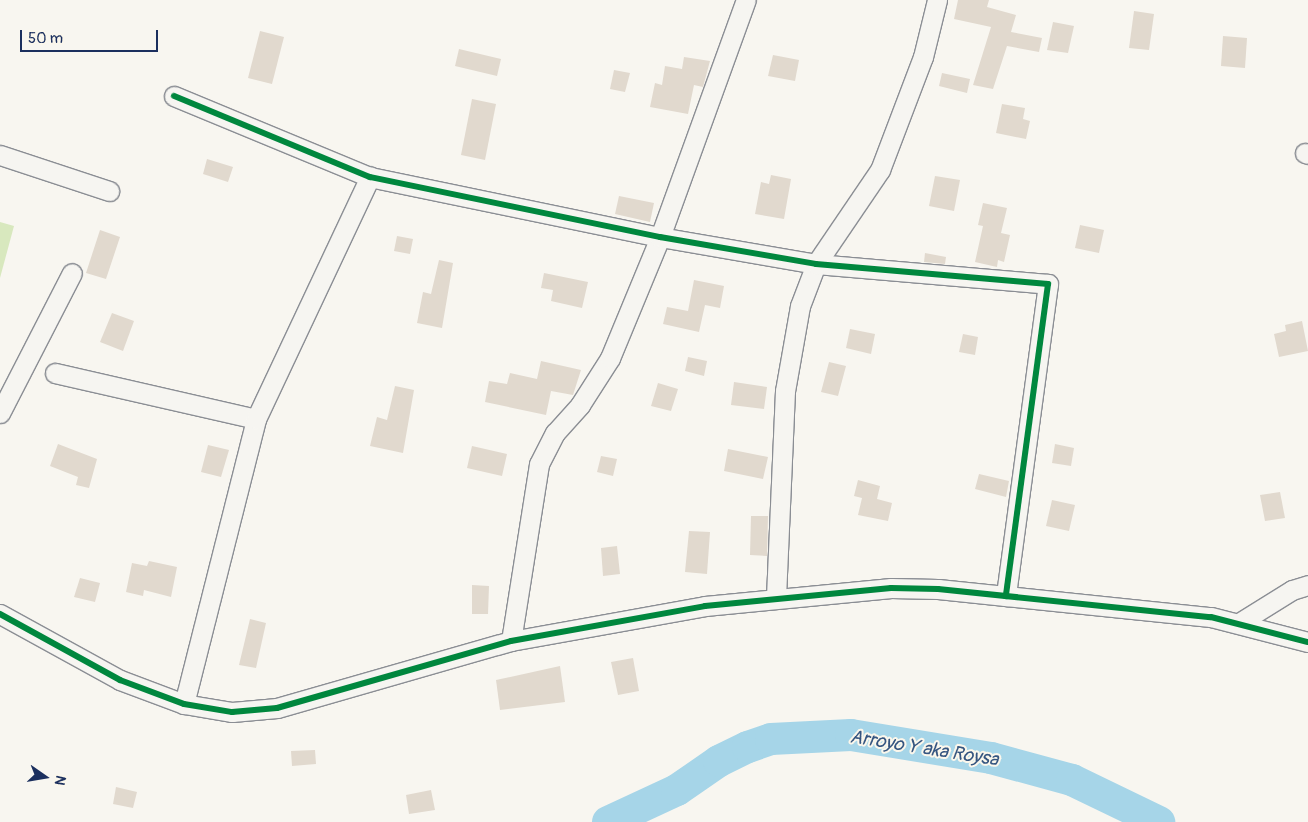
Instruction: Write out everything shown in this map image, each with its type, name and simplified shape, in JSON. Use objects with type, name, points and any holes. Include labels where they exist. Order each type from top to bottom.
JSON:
[{"type":"street","points":[[512,642],[539,464],[555,433],[580,405],[610,358],[660,238],[746,0]]},
{"type":"street","points":[[776,598],[785,391],[800,306],[816,264],[880,170],[923,57],[937,0]]},
{"type":"street","points":[[174,96],[370,178],[660,238],[816,264],[1048,284],[1006,596]]},
{"type":"street","points":[[0,155],[110,191]]},
{"type":"street","points":[[184,704],[256,419],[370,178]]},
{"type":"street","points":[[0,412],[72,273]]},
{"type":"street","points":[[55,373],[256,419]]},
{"type":"street","points":[[1239,623],[1292,590],[1308,585]]},
{"type":"street","points":[[0,614],[120,680],[184,704],[232,712],[277,708],[512,642],[705,606],[891,588],[1006,596],[1239,623],[1308,642]]},
{"type":"green space","points":[[0,222],[14,226],[0,278]]},
{"type":"building","points":[[958,0],[989,0],[987,7],[1016,15],[1011,32],[1042,38],[1039,52],[1007,46],[993,89],[973,85],[991,27],[954,19]]},
{"type":"building","points":[[1134,11],[1154,14],[1149,50],[1129,48]]},
{"type":"building","points":[[1053,22],[1074,26],[1068,53],[1047,50]]},
{"type":"building","points":[[260,31],[284,37],[272,84],[248,78]]},
{"type":"building","points":[[1223,36],[1247,38],[1245,68],[1221,66]]},
{"type":"building","points":[[459,49],[501,59],[497,76],[455,66]]},
{"type":"building","points":[[773,55],[799,60],[795,81],[768,76]]},
{"type":"building","points":[[684,57],[710,61],[703,87],[694,85],[688,114],[650,107],[655,83],[662,85],[665,66],[682,69]]},
{"type":"building","points":[[614,70],[630,73],[625,92],[610,89]]},
{"type":"building","points":[[942,73],[970,79],[967,93],[939,86]]},
{"type":"building","points":[[472,99],[496,104],[485,160],[461,155]]},
{"type":"building","points":[[1002,104],[1025,108],[1023,119],[1030,121],[1026,139],[996,133]]},
{"type":"building","points":[[207,159],[233,167],[228,182],[203,174]]},
{"type":"building","points":[[771,175],[791,179],[784,219],[755,214],[761,182],[769,184]]},
{"type":"building","points":[[935,176],[960,180],[954,211],[929,206]]},
{"type":"building","points":[[619,196],[654,203],[650,222],[615,214]]},
{"type":"building","points":[[983,203],[1007,208],[1001,233],[1010,235],[1004,262],[998,260],[997,267],[975,262],[983,226],[978,225]]},
{"type":"building","points":[[1080,225],[1104,230],[1099,253],[1075,248]]},
{"type":"building","points":[[100,230],[120,237],[106,279],[86,273]]},
{"type":"building","points":[[397,236],[413,239],[410,254],[394,251]]},
{"type":"building","points":[[925,253],[946,257],[945,264],[924,262]]},
{"type":"building","points":[[439,260],[453,263],[442,328],[417,323],[423,292],[431,294]]},
{"type":"building","points":[[544,273],[588,282],[582,308],[551,301],[553,290],[541,288]]},
{"type":"building","points":[[694,280],[724,286],[720,308],[705,305],[699,332],[663,324],[667,307],[688,311]]},
{"type":"building","points":[[112,313],[134,321],[123,351],[100,342]]},
{"type":"building","points":[[1302,321],[1308,351],[1279,357],[1274,334],[1286,331],[1285,325]]},
{"type":"building","points":[[850,329],[875,334],[871,354],[846,348]]},
{"type":"building","points":[[963,334],[978,337],[975,355],[959,352]]},
{"type":"building","points":[[688,357],[707,361],[704,376],[685,371]]},
{"type":"building","points":[[541,361],[581,370],[573,395],[551,391],[546,415],[485,402],[489,381],[507,384],[510,373],[537,379]]},
{"type":"building","points":[[829,362],[846,366],[838,396],[821,392]]},
{"type":"building","points":[[734,382],[767,387],[764,409],[731,405]]},
{"type":"building","points":[[658,383],[678,389],[671,411],[651,406]]},
{"type":"building","points":[[395,386],[414,390],[403,453],[370,446],[377,417],[387,420]]},
{"type":"building","points":[[58,444],[97,459],[89,488],[76,485],[78,477],[50,466]]},
{"type":"building","points":[[1055,444],[1074,448],[1071,466],[1052,463]]},
{"type":"building","points":[[208,445],[229,450],[221,477],[201,472]]},
{"type":"building","points":[[472,446],[507,454],[502,476],[467,468]]},
{"type":"building","points":[[728,449],[768,457],[763,479],[724,471]]},
{"type":"building","points":[[601,456],[617,459],[613,476],[597,472]]},
{"type":"building","points":[[979,474],[1009,481],[1006,497],[975,489]]},
{"type":"building","points":[[858,480],[880,486],[877,499],[892,503],[888,521],[858,515],[862,498],[854,496]]},
{"type":"building","points":[[1280,492],[1285,518],[1265,521],[1260,495]]},
{"type":"building","points":[[1052,500],[1075,505],[1069,531],[1046,526]]},
{"type":"building","points":[[751,516],[768,516],[767,556],[750,555]]},
{"type":"building","points":[[689,531],[710,532],[707,574],[685,572]]},
{"type":"building","points":[[617,546],[620,574],[603,576],[601,548]]},
{"type":"building","points":[[149,561],[177,567],[171,597],[144,590],[143,596],[126,592],[132,563],[147,566]]},
{"type":"building","points":[[80,578],[100,583],[95,602],[74,597]]},
{"type":"building","points":[[472,585],[489,586],[488,614],[472,614]]},
{"type":"building","points":[[250,619],[266,623],[256,668],[239,665]]},
{"type":"building","points":[[633,658],[639,691],[618,695],[611,662]]},
{"type":"building","points":[[560,666],[565,702],[500,710],[496,680]]},
{"type":"building","points":[[315,750],[316,764],[292,766],[291,751]]},
{"type":"building","points":[[116,787],[137,792],[133,808],[113,804]]},
{"type":"building","points":[[431,790],[435,810],[409,814],[406,795]]},
{"type":"waterway","name":"Arroyo Y aka Roysa","points":[[608,822],[677,790],[719,761],[748,747],[771,739],[851,735],[991,758],[1072,780],[1159,822]]},
{"type":"cycle path","points":[[174,96],[370,177],[660,237],[816,264],[1048,284],[1006,596]]},
{"type":"cycle path","points":[[0,614],[120,680],[184,704],[232,712],[277,708],[511,641],[705,606],[891,588],[938,589],[1211,617],[1308,642]]}]
